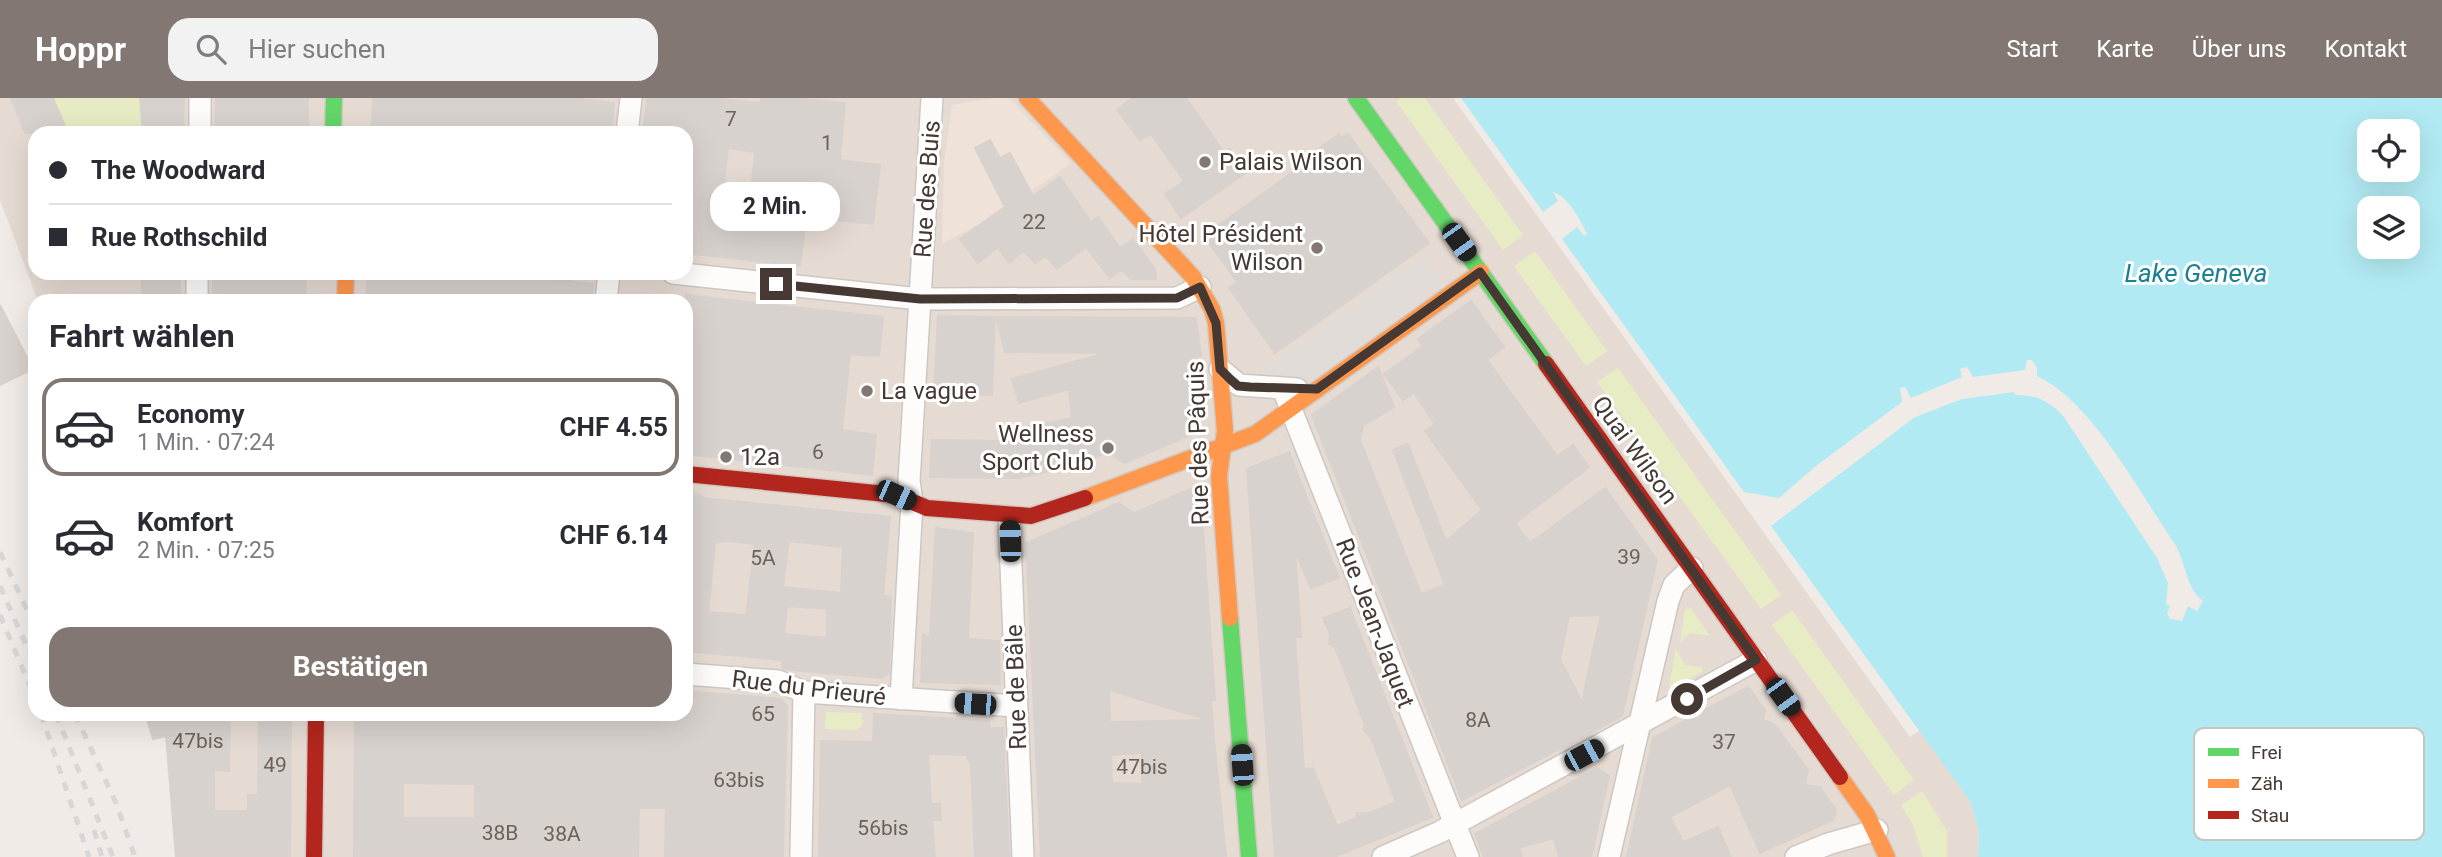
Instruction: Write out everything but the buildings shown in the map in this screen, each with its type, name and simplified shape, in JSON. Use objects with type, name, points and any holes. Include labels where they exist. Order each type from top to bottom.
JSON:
[{"type":"street","points":[[200,98],[200,126]]},
{"type":"street","points":[[333,126],[334,98]]},
{"type":"street","points":[[627,126],[631,98]]},
{"type":"street","name":"Rue des Buis","points":[[901,699],[912,502],[909,481],[932,98]]},
{"type":"street","name":"Rue des Pâquis","points":[[1027,98],[1200,287],[1216,323],[1225,431],[1219,476],[1249,857]]},
{"type":"street","name":"Quai Wilson","points":[[1356,98],[1877,830],[1887,857]]},
{"type":"street","points":[[1220,369],[1238,386],[1287,398],[1317,389],[1480,272]]},
{"type":"street","points":[[693,275],[920,299],[1177,298],[1200,287]]},
{"type":"street","points":[[693,475],[896,495],[927,508],[1009,517],[1050,512],[1195,454],[1255,434],[1287,398]]},
{"type":"street","name":"Rue Jean-Jaquet","points":[[1287,398],[1468,857]]},
{"type":"street","name":"Rue de Bâle","points":[[1009,517],[1023,857]]},
{"type":"street","points":[[1609,857],[1668,601],[1674,585],[1692,568]]},
{"type":"street","points":[[1383,857],[1454,825],[1756,660]]},
{"type":"street","name":"Rue du Prieuré","points":[[693,675],[778,681],[804,692],[1016,706]]},
{"type":"street","points":[[801,857],[804,692]]},
{"type":"street","points":[[314,857],[316,721]]},
{"type":"street","points":[[332,721],[332,765]]},
{"type":"street","points":[[1796,857],[1828,844],[1877,830]]},
{"type":"shaded area","points":[[0,98],[1453,98],[1910,737],[1920,730],[1970,801],[1979,831],[1978,857],[176,857],[165,721],[693,721],[693,294],[35,294],[30,280],[693,280],[693,126],[28,126],[28,274],[0,200]]},
{"type":"shaded area","points":[[1009,98],[1071,163],[1004,211],[942,244],[944,162],[952,105]]},
{"type":"shaded area","points":[[1423,258],[1442,285],[1323,375],[1296,382],[1260,382],[1256,375]]},
{"type":"green space","points":[[53,98],[140,98],[142,126],[65,126]]},
{"type":"green space","points":[[1400,98],[1425,98],[1523,235],[1503,250],[1396,101]]},
{"type":"green space","points":[[1535,251],[1607,351],[1586,366],[1514,266]]},
{"type":"green space","points":[[1618,368],[1781,595],[1761,609],[1597,382]]},
{"type":"green space","points":[[1690,607],[1710,636],[1690,633],[1680,643],[1685,610]]},
{"type":"green space","points":[[1792,610],[1914,780],[1894,795],[1772,625]]},
{"type":"green space","points":[[1676,649],[1685,665],[1701,667],[1703,671],[1671,688],[1669,685]]},
{"type":"green space","points":[[826,712],[862,713],[862,726],[856,730],[825,729]]},
{"type":"green space","points":[[1922,791],[1947,831],[1947,857],[1923,857],[1913,825],[1901,805]]},
{"type":"water","name":"Lake Geneva","points":[[1461,98],[2442,98],[2442,857],[1978,857],[1979,831],[1970,801],[1771,526],[1915,417],[1962,399],[2014,392],[2015,395],[2042,400],[2064,417],[2157,558],[2168,583],[2166,604],[2170,606],[2167,613],[2170,619],[2182,621],[2188,606],[2197,611],[2203,601],[2190,583],[2176,546],[2096,427],[2057,388],[2037,376],[2037,368],[2032,360],[2027,360],[2025,370],[1973,377],[1967,367],[1960,369],[1962,377],[1911,398],[1905,387],[1900,388],[1902,402],[1816,466],[1779,498],[1744,492],[1562,239],[1577,227],[1584,236],[1587,234],[1573,210],[1564,199],[1553,192],[1558,201],[1543,212]]},
{"type":"railway","points":[[0,552],[28,612]]},
{"type":"railway","points":[[0,586],[28,649]]},
{"type":"railway","points":[[0,615],[28,681]]},
{"type":"railway","points":[[43,721],[89,857]]},
{"type":"railway","points":[[59,721],[113,857]]},
{"type":"railway","points":[[78,721],[116,803],[135,857]]},
{"type":"railway","points":[[94,830],[102,857]]},
{"type":"traffic: fast","points":[[333,126],[334,98]]},
{"type":"traffic: fast","points":[[1356,98],[1546,364]]},
{"type":"traffic: fast","points":[[1230,618],[1249,857]]},
{"type":"traffic: slow","points":[[1027,98],[1193,277],[1212,309],[1216,323],[1225,431],[1219,476],[1230,618]]},
{"type":"traffic: slow","points":[[1085,498],[1255,434],[1481,272]]},
{"type":"traffic: slow","points":[[345,294],[346,280]]},
{"type":"traffic: slow","points":[[1840,777],[1867,815],[1887,857]]},
{"type":"traffic: jam","points":[[1546,364],[1840,777]]},
{"type":"traffic: jam","points":[[693,475],[896,495],[927,508],[1031,516],[1085,498]]},
{"type":"traffic: jam","points":[[314,857],[316,721]]},
{"type":"place","name":"Palais Wilson","points":[[1205,162]]},
{"type":"place","name":"Hôtel Président Wilson","points":[[1317,248]]},
{"type":"place","name":"La vague","points":[[867,391]]},
{"type":"place","name":"Wellness Sport Club","points":[[1108,448]]},
{"type":"place","name":"12a","points":[[726,457]]},
{"type":"route","points":[[776,284],[920,299],[1177,298],[1200,287],[1216,323],[1220,369],[1238,386],[1317,389],[1480,272],[1756,660],[1687,699]]}]
